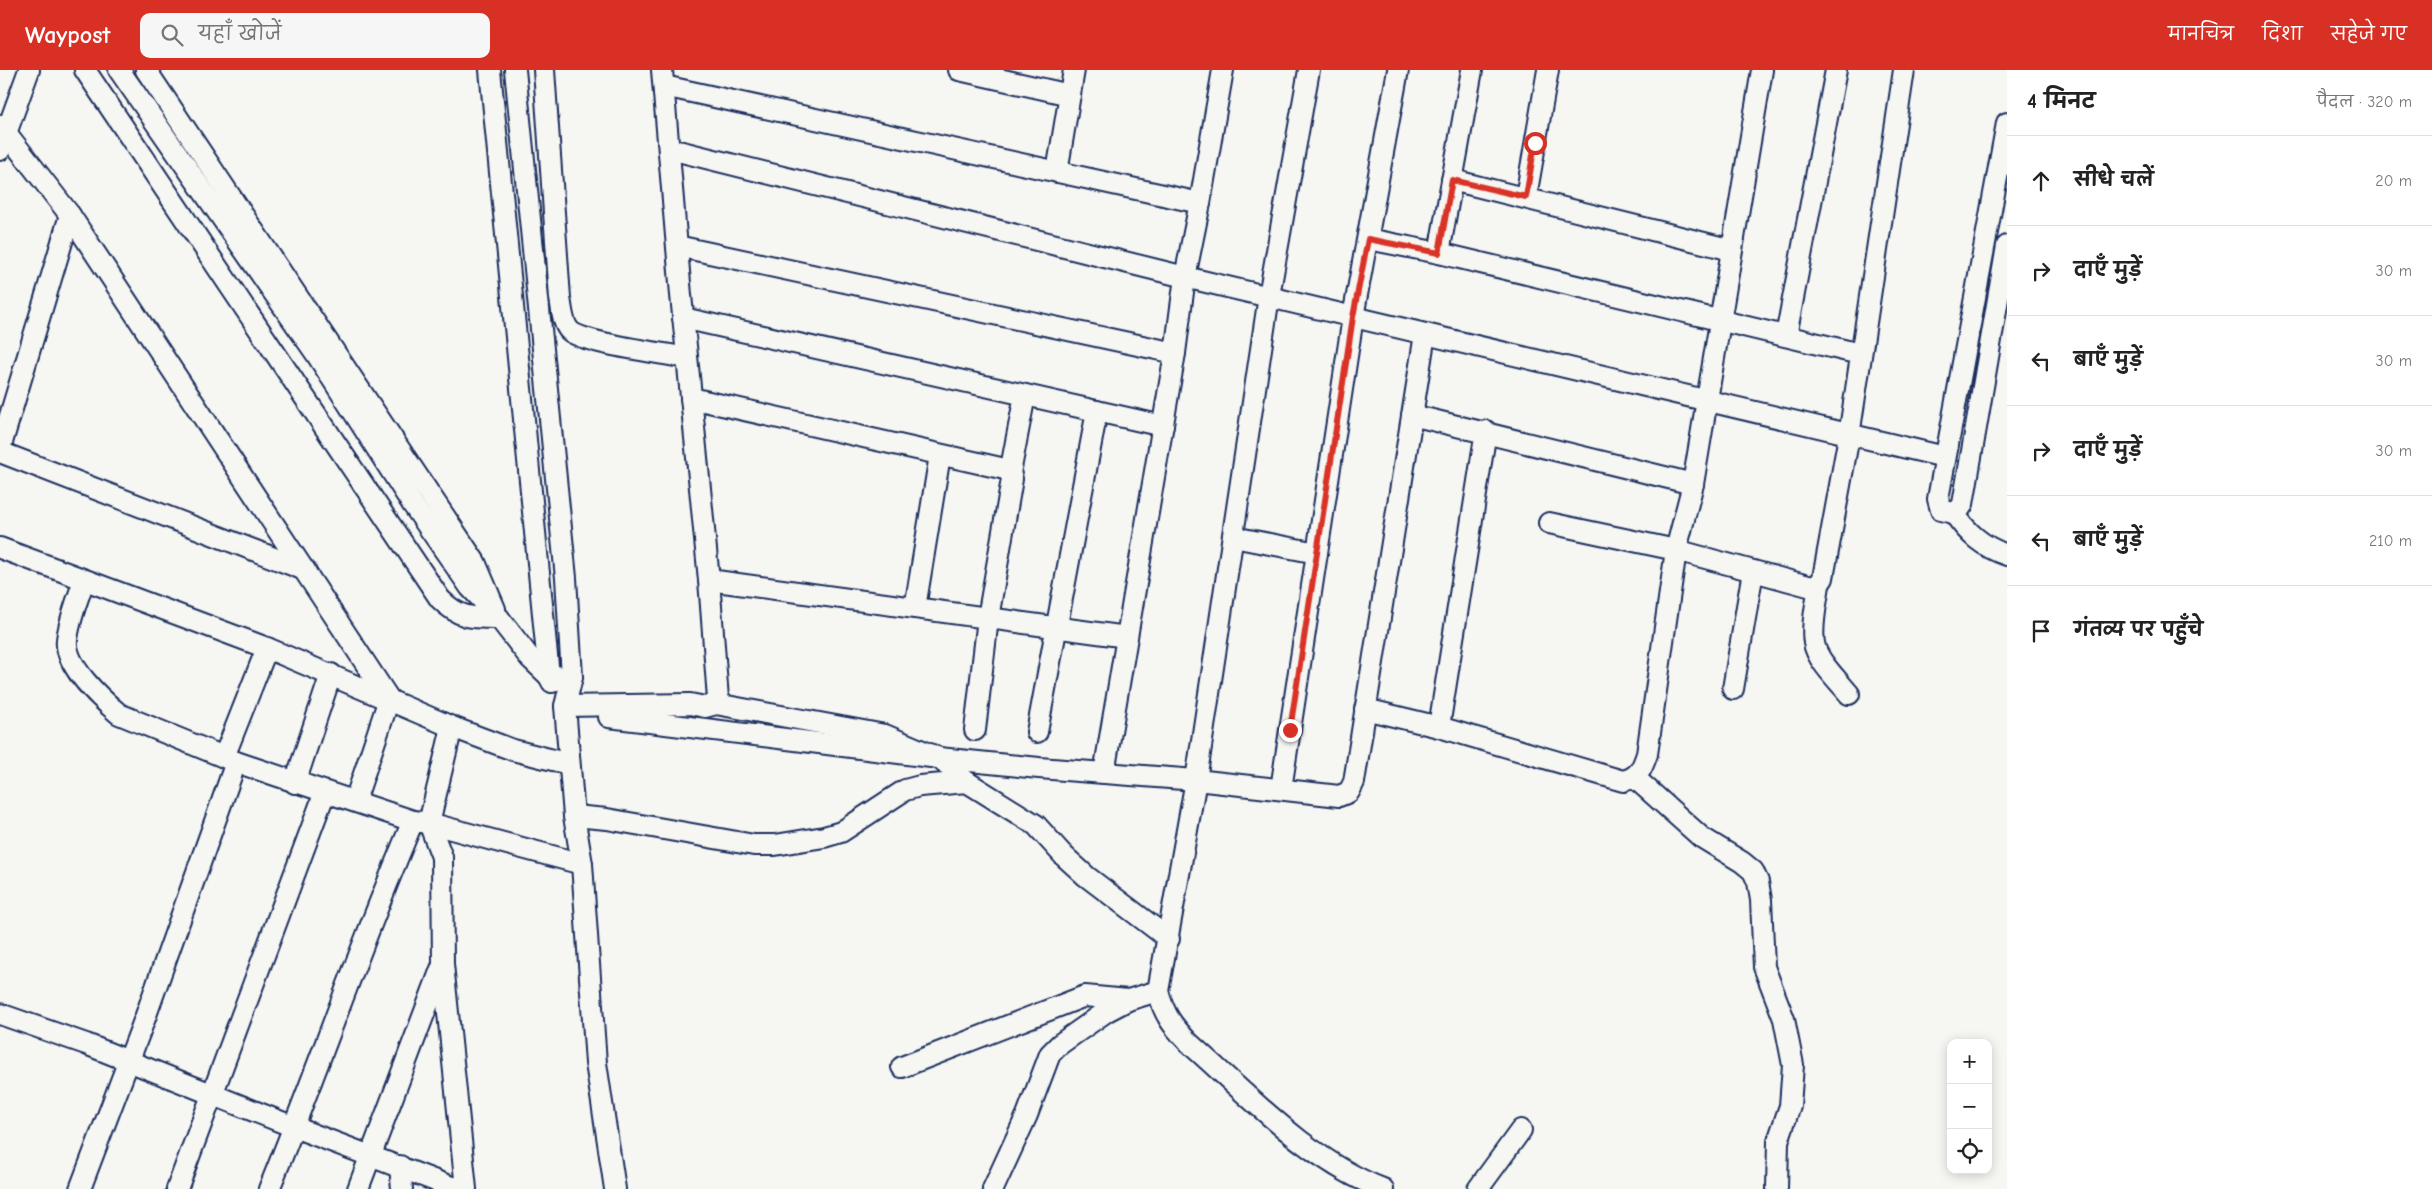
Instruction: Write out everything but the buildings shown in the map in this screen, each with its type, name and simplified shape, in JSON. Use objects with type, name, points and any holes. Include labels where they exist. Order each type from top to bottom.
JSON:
[{"type":"street","points":[[29,70],[2,136],[70,216],[389,699]]},
{"type":"street","points":[[85,70],[440,599],[450,610],[470,618],[499,618]]},
{"type":"street","points":[[119,70],[317,355],[413,505],[470,587],[499,618],[530,658],[549,676],[565,706]]},
{"type":"street","points":[[146,70],[476,562],[499,618]]},
{"type":"street","points":[[490,70],[549,676]]},
{"type":"street","points":[[515,70],[566,578],[572,677],[565,706],[569,764],[574,816],[582,864],[596,1064],[615,1189]]},
{"type":"street","points":[[544,70],[560,298],[564,323],[570,330],[595,340],[687,358]]},
{"type":"street","points":[[959,70],[1070,95]]},
{"type":"street","points":[[1057,172],[1074,70]]},
{"type":"street","points":[[1104,773],[1175,353],[1185,277],[1223,70]]},
{"type":"street","points":[[1308,70],[1269,296],[1196,780],[1169,939],[1158,991],[1163,1010],[1174,1027],[1189,1043],[1308,1147],[1335,1166],[1383,1189]]},
{"type":"street","points":[[1281,789],[1353,317],[1398,70]]},
{"type":"street","points":[[1439,253],[1472,70]]},
{"type":"street","points":[[1526,197],[1548,70]]},
{"type":"street","points":[[1365,709],[1439,728],[1623,781],[1635,778],[1642,770],[1647,754],[1676,550],[1693,484],[1762,70]]},
{"type":"street","points":[[1786,336],[1836,70]]},
{"type":"street","points":[[1849,694],[1822,661],[1814,644],[1814,626],[1819,584],[1823,578],[1849,436],[1904,70]]},
{"type":"street","points":[[716,704],[719,691],[683,318],[663,78],[1057,172],[1200,203]]},
{"type":"street","points":[[1984,245],[2007,247],[1963,504],[1959,510],[1954,512],[1941,510],[1939,506],[1945,457],[1984,245],[2007,123]]},
{"type":"street","points":[[670,149],[1185,277],[1849,436],[1945,457]]},
{"type":"street","points":[[1452,180],[1732,250]]},
{"type":"street","points":[[70,216],[0,450],[305,570]]},
{"type":"street","points":[[1368,239],[1439,253],[1860,354]]},
{"type":"street","points":[[677,246],[1175,353]]},
{"type":"street","points":[[683,318],[1163,426]]},
{"type":"street","points":[[542,335],[570,330]]},
{"type":"street","points":[[609,717],[939,758],[1196,780],[1339,796],[1349,792],[1354,782],[1425,334]]},
{"type":"street","points":[[975,730],[988,618],[1012,480],[1010,473],[1026,395]]},
{"type":"street","points":[[691,398],[1004,469],[1010,473]]},
{"type":"street","points":[[1037,732],[1058,628],[1097,411]]},
{"type":"street","points":[[1412,415],[1693,484]]},
{"type":"street","points":[[1439,728],[1486,432]]},
{"type":"street","points":[[915,608],[940,455]]},
{"type":"street","points":[[1954,512],[1975,538],[1992,550],[2007,555]]},
{"type":"street","points":[[1549,523],[1676,550],[1812,587],[1819,584]]},
{"type":"street","points":[[1233,537],[1317,553]]},
{"type":"street","points":[[0,548],[267,648],[452,727],[513,750],[569,764]]},
{"type":"street","points":[[1733,689],[1753,571]]},
{"type":"street","points":[[84,580],[67,640],[70,662],[106,703],[119,714],[295,783],[421,822],[582,864]]},
{"type":"street","points":[[709,580],[1127,637]]},
{"type":"street","points":[[80,1189],[129,1061],[267,648]]},
{"type":"street","points":[[295,783],[331,674]]},
{"type":"street","points":[[549,676],[572,677]]},
{"type":"street","points":[[355,801],[389,699]]},
{"type":"street","points":[[565,706],[690,704],[705,707],[716,704],[886,735],[939,758],[968,782],[1036,825],[1064,856],[1086,876],[1169,939]]},
{"type":"street","points":[[269,1189],[377,905],[421,822],[452,727]]},
{"type":"street","points":[[1635,778],[1701,837],[1748,866],[1753,871],[1758,882],[1761,900],[1764,967],[1784,1020],[1793,1065],[1790,1106],[1778,1141],[1777,1189]]},
{"type":"street","points":[[574,816],[607,819],[754,845],[775,845],[841,832],[905,790],[920,786],[968,782]]},
{"type":"street","points":[[177,1189],[325,792]]},
{"type":"street","points":[[421,822],[442,857],[443,964],[466,1189]]},
{"type":"street","points":[[358,1189],[443,964]]},
{"type":"street","points":[[993,1189],[1027,1115],[1050,1054],[1060,1044],[1107,1011],[1128,1000],[1158,991]]},
{"type":"street","points":[[902,1067],[1085,996],[1128,1000]]},
{"type":"street","points":[[0,1014],[86,1044],[294,1127],[457,1189]]},
{"type":"street","points":[[1478,1189],[1521,1130]]},
{"type":"street","points":[[400,1166],[402,1189]]},
{"type":"route","points":[[1290,730],[1353,317],[1368,239],[1439,253],[1452,180],[1526,197],[1535,143]]}]
